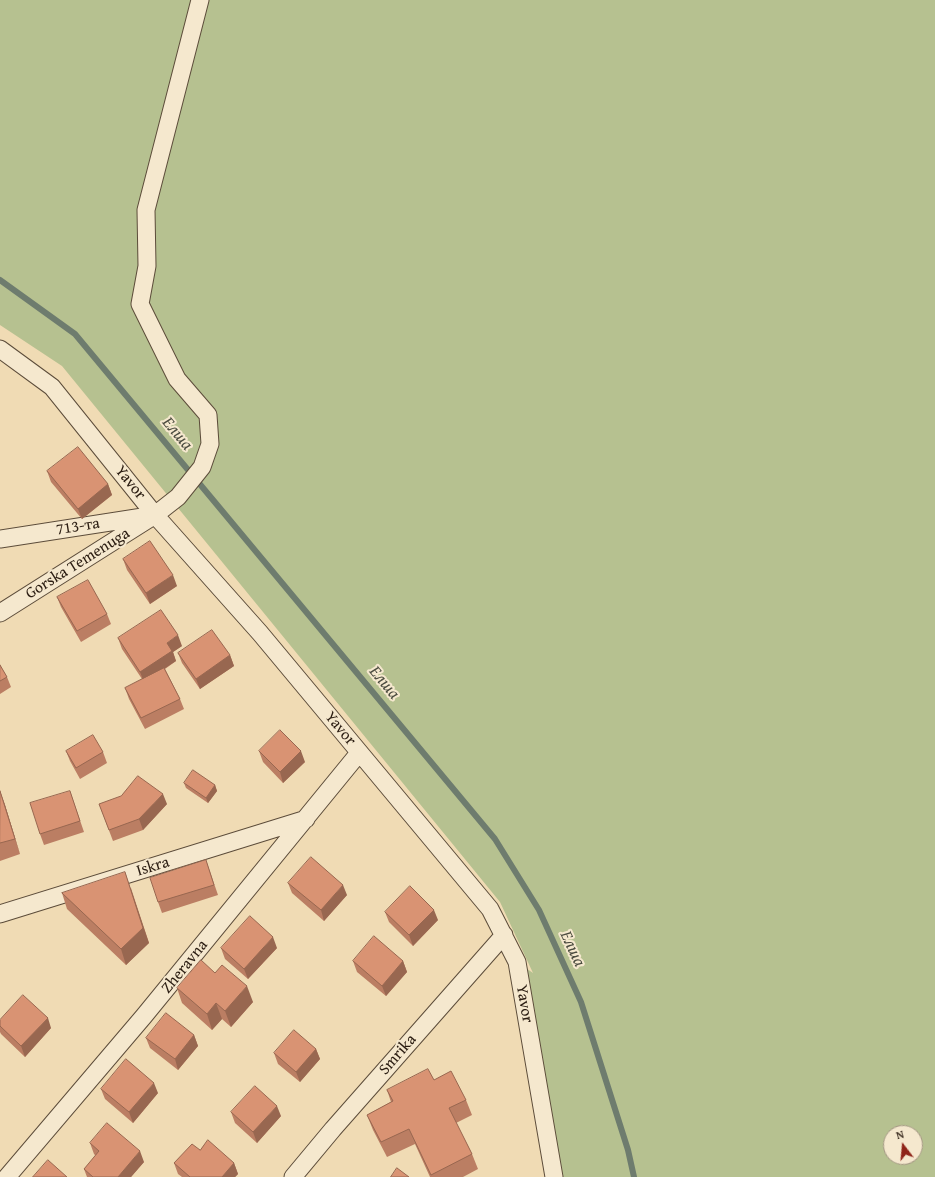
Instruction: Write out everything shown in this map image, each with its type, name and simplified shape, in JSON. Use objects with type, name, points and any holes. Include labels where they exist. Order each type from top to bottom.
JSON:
[{"type":"street","name":"Gorska Temenuga","points":[[0,614],[155,515],[178,497],[202,468],[210,444],[208,415],[177,379],[140,304],[147,266],[146,210],[200,0]]},
{"type":"street","name":"Yavor","points":[[0,349],[52,387],[155,515],[260,633],[490,909],[517,962],[554,1177]]},
{"type":"street","name":"713-та","points":[[0,539],[155,515]]},
{"type":"street","name":"Zheravna","points":[[7,1177],[144,1016],[359,753]]},
{"type":"street","name":"Iskra","points":[[0,914],[306,819]]},
{"type":"street","name":"Smrika","points":[[294,1177],[333,1129],[504,935]]},
{"type":"green space","points":[[0,0],[935,0],[935,1177],[562,1177],[545,1121],[517,962],[533,973],[500,902],[62,366],[0,325]]},
{"type":"building","points":[[78,447],[108,484],[78,509],[47,471]]},
{"type":"building","points":[[150,541],[173,575],[146,593],[123,559]]},
{"type":"building","points":[[88,580],[107,614],[77,631],[57,597]]},
{"type":"building","points":[[161,610],[178,635],[167,643],[172,651],[140,672],[118,638]]},
{"type":"building","points":[[212,630],[230,655],[196,679],[178,653]]},
{"type":"building","points":[[0,665],[7,677],[0,681]]},
{"type":"building","points":[[164,668],[180,699],[141,718],[125,688]]},
{"type":"building","points":[[280,730],[301,751],[280,772],[259,751]]},
{"type":"building","points":[[93,735],[103,752],[76,768],[66,751]]},
{"type":"building","points":[[193,770],[215,785],[206,798],[184,783]]},
{"type":"building","points":[[138,776],[163,794],[139,819],[109,830],[99,804],[121,796]]},
{"type":"building","points":[[0,791],[15,839],[0,843]]},
{"type":"building","points":[[70,791],[80,821],[40,834],[30,803]]},
{"type":"building","points":[[311,857],[343,885],[321,910],[288,883]]},
{"type":"building","points":[[206,860],[214,885],[158,902],[150,878]]},
{"type":"building","points":[[125,872],[143,928],[121,949],[62,893]]},
{"type":"building","points":[[410,886],[434,910],[409,935],[385,912]]},
{"type":"building","points":[[250,916],[273,937],[244,969],[221,948]]},
{"type":"building","points":[[374,936],[403,961],[382,986],[353,961]]},
{"type":"building","points":[[201,960],[215,973],[222,965],[247,986],[225,1011],[216,1003],[207,1014],[177,988]]},
{"type":"building","points":[[23,995],[48,1018],[21,1046],[0,1026],[0,1020]]},
{"type":"building","points":[[166,1013],[194,1035],[175,1059],[146,1038]]},
{"type":"building","points":[[294,1030],[316,1049],[296,1072],[274,1053]]},
{"type":"building","points":[[126,1059],[154,1083],[129,1112],[101,1089]]},
{"type":"building","points":[[428,1069],[434,1080],[451,1071],[466,1100],[449,1108],[472,1154],[431,1175],[409,1129],[381,1142],[367,1115],[393,1101],[387,1090]]},
{"type":"building","points":[[255,1086],[277,1106],[253,1132],[231,1112]]},
{"type":"building","points":[[107,1123],[140,1151],[118,1177],[93,1177],[84,1169],[99,1151],[90,1143]]},
{"type":"building","points":[[208,1140],[234,1163],[222,1177],[190,1177],[174,1163],[192,1144],[200,1150]]},
{"type":"building","points":[[48,1160],[67,1177],[33,1177]]},
{"type":"building","points":[[397,1168],[409,1177],[391,1177]]},
{"type":"waterway","name":"Елша","points":[[0,280],[75,334],[495,839],[539,910],[581,1002],[628,1150],[634,1177]]}]
